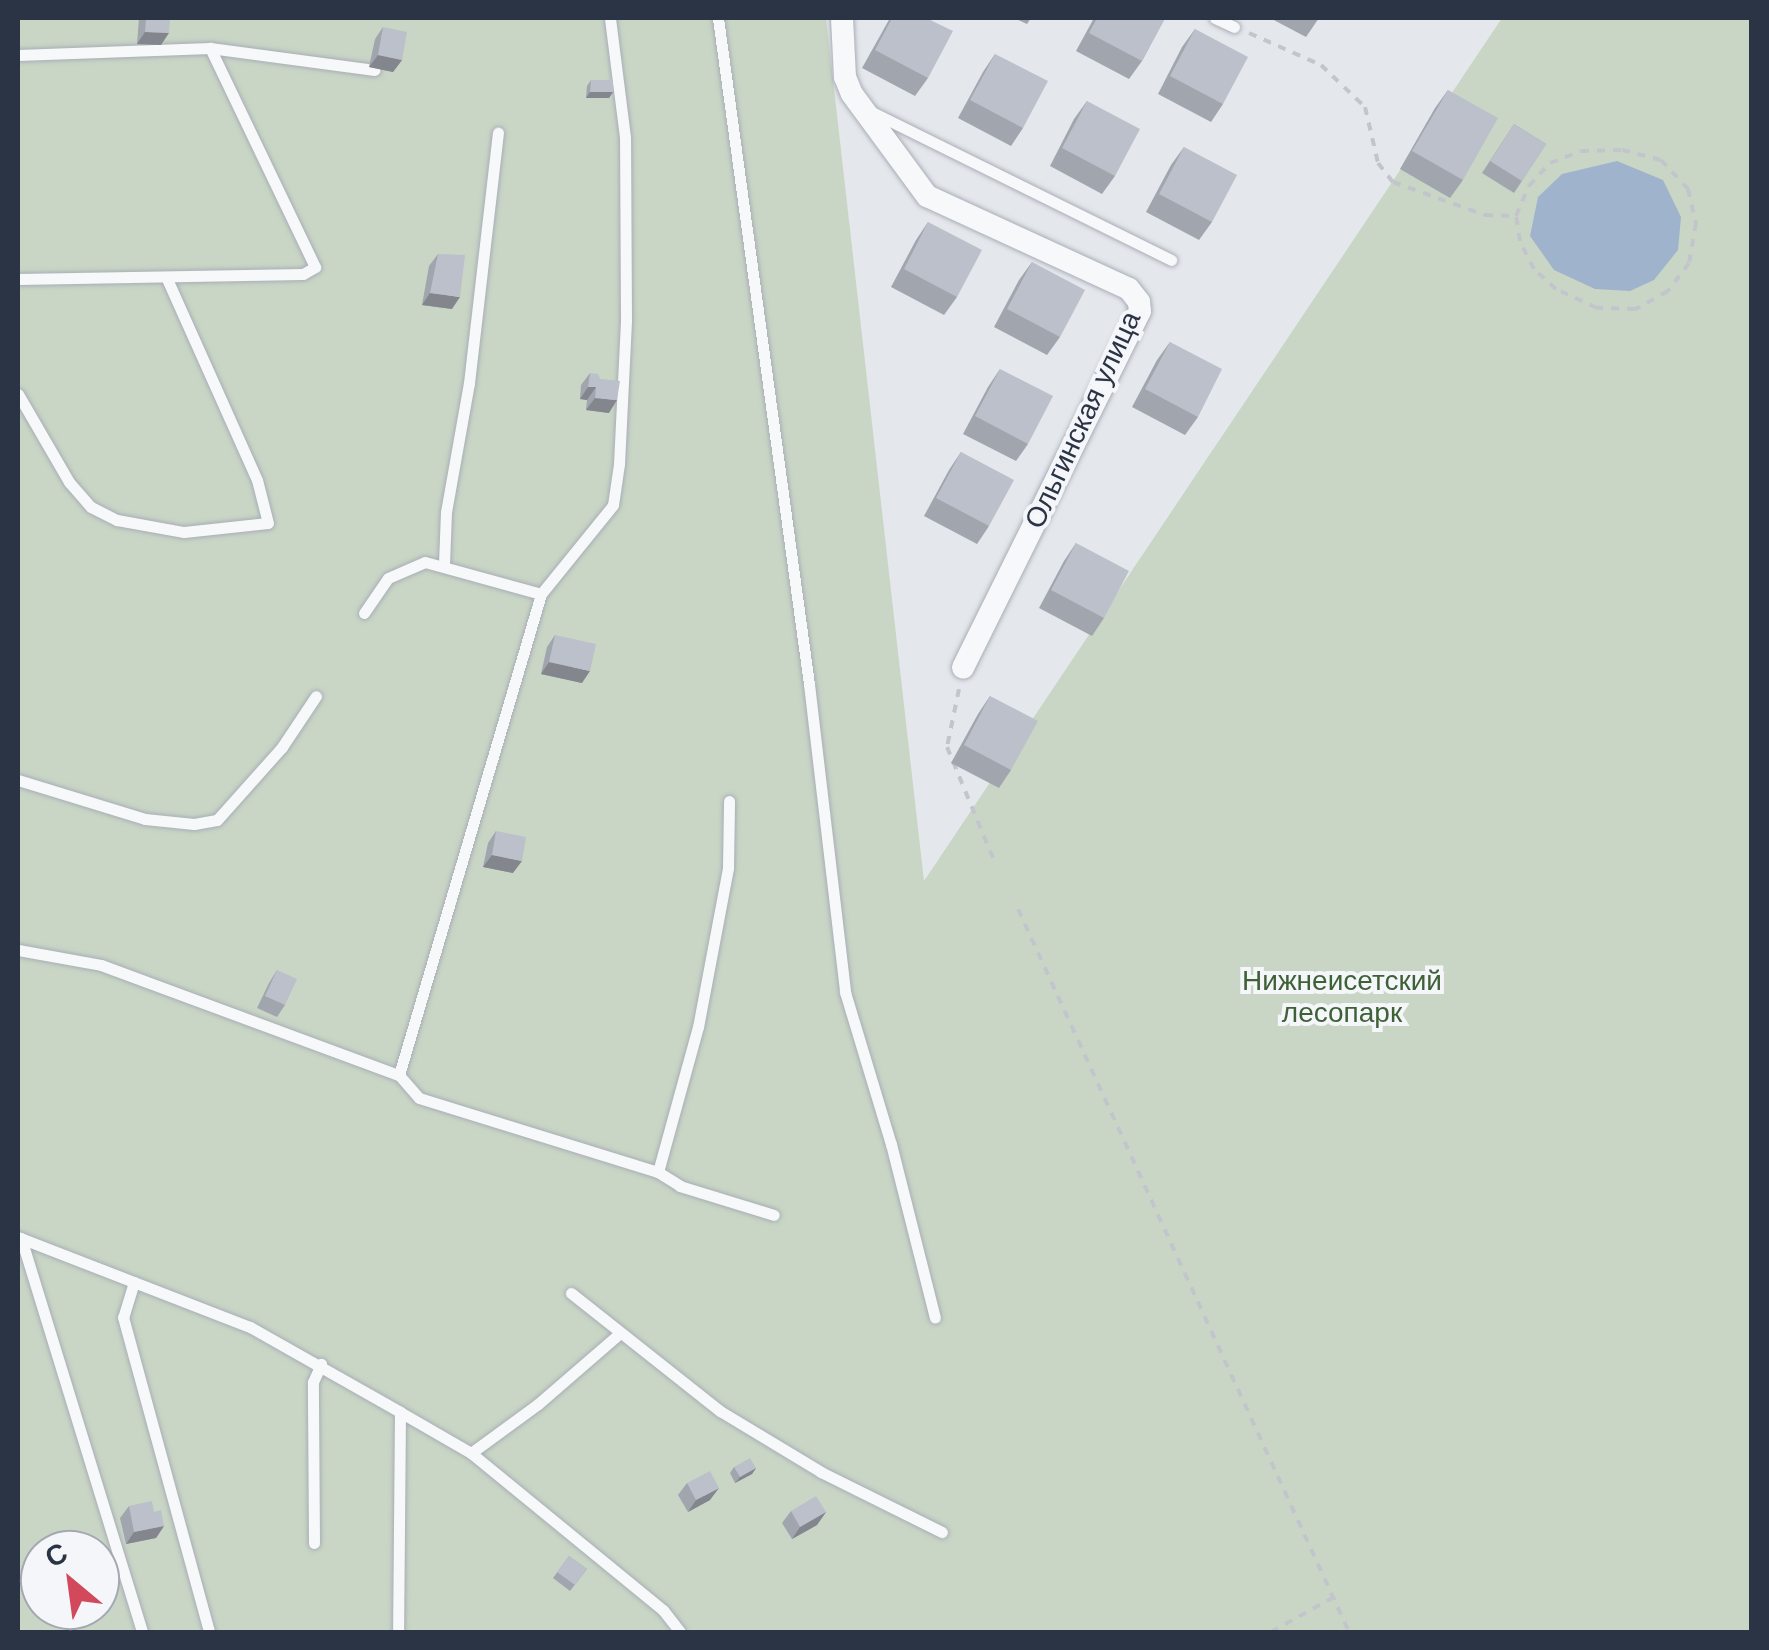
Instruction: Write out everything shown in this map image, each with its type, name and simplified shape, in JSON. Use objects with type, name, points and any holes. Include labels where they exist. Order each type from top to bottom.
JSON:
[{"type":"street","name":"Ольгинская улица","points":[[842,18],[845,76],[857,105],[927,196],[1129,289],[1139,302],[1140,311],[963,667]]},
{"type":"lane","points":[[399,1074],[541,594],[612,505],[619,464],[626,320],[625,137],[610,18]]},
{"type":"lane","points":[[718,18],[809,684],[845,992],[896,1161],[935,1318]]},
{"type":"lane","points":[[1216,18],[1234,27]]},
{"type":"lane","points":[[18,55],[210,48],[375,70]]},
{"type":"lane","points":[[18,279],[303,274],[315,267],[210,48]]},
{"type":"lane","points":[[857,105],[1170,260]]},
{"type":"lane","points":[[444,564],[446,512],[469,383],[498,133]]},
{"type":"lane","points":[[18,394],[69,482],[91,507],[104,514],[184,532],[268,523],[258,480],[168,278]]},
{"type":"lane","points":[[364,613],[388,578],[424,562],[444,564],[541,594]]},
{"type":"lane","points":[[18,780],[145,819],[194,824],[217,820],[282,747],[316,696]]},
{"type":"lane","points":[[658,1172],[698,1026],[728,868],[729,801]]},
{"type":"lane","points":[[18,950],[101,965],[399,1074],[419,1098],[658,1172],[680,1186],[774,1215]]},
{"type":"lane","points":[[19,1238],[250,1326],[472,1453],[663,1610],[680,1632]]},
{"type":"lane","points":[[19,1238],[142,1632]]},
{"type":"lane","points":[[134,1282],[123,1317],[209,1632]]},
{"type":"lane","points":[[571,1292],[720,1411],[821,1472],[942,1532]]},
{"type":"lane","points":[[472,1453],[538,1404],[620,1333]]},
{"type":"lane","points":[[314,1542],[313,1382],[321,1364]]},
{"type":"lane","points":[[398,1632],[400,1412]]},
{"type":"path","points":[[1234,27],[1321,65],[1365,107],[1378,163],[1392,182],[1485,214],[1516,216]]},
{"type":"path","points":[[1622,150],[1661,160],[1688,190],[1696,224],[1689,263],[1668,292],[1636,310],[1597,308],[1556,289],[1534,269],[1520,241],[1516,216],[1529,186],[1550,163],[1581,151],[1622,150]]},
{"type":"path","points":[[963,667],[947,747],[995,864]]},
{"type":"path","points":[[1018,909],[1349,1632]]},
{"type":"path","points":[[1271,1632],[1332,1598]]},
{"type":"green space","name":"Нижнеисетский лесопарк","points":[[18,18],[826,18],[924,881],[1502,18],[1751,18],[1751,1632],[18,1632]]},
{"type":"water","points":[[1617,161],[1663,180],[1681,217],[1678,250],[1654,280],[1630,291],[1595,289],[1554,270],[1530,236],[1538,197],[1562,174]]},
{"type":"building","points":[[146,18],[170,18],[169,33],[145,32]]},
{"type":"building","points":[[892,18],[926,18],[953,31],[928,78],[875,50]]},
{"type":"building","points":[[1097,18],[1165,18],[1142,61],[1089,33]]},
{"type":"building","points":[[383,27],[407,32],[402,60],[378,55]]},
{"type":"building","points":[[1195,29],[1248,57],[1223,104],[1170,76]]},
{"type":"building","points":[[995,54],[1048,81],[1023,128],[970,100]]},
{"type":"building","points":[[591,80],[613,80],[613,92],[590,92]]},
{"type":"building","points":[[1448,90],[1498,118],[1463,180],[1412,151]]},
{"type":"building","points":[[1087,101],[1140,129],[1115,176],[1062,148]]},
{"type":"building","points":[[1514,124],[1546,144],[1522,181],[1490,161]]},
{"type":"building","points":[[1184,147],[1237,175],[1212,222],[1159,194]]},
{"type":"building","points":[[928,222],[982,250],[957,297],[904,269]]},
{"type":"building","points":[[438,254],[465,255],[460,297],[430,293]]},
{"type":"building","points":[[1032,262],[1085,290],[1060,337],[1007,309]]},
{"type":"building","points":[[1170,342],[1222,369],[1198,417],[1145,389]]},
{"type":"building","points":[[1000,369],[1053,396],[1028,444],[975,416]]},
{"type":"building","points":[[590,373],[598,374],[600,379],[620,381],[617,400],[595,398],[596,387],[588,387]]},
{"type":"building","points":[[961,452],[1014,480],[989,526],[936,498]]},
{"type":"building","points":[[1076,543],[1129,571],[1104,618],[1051,590]]},
{"type":"building","points":[[555,635],[596,644],[590,671],[549,662]]},
{"type":"building","points":[[990,696],[1038,721],[1011,770],[964,745]]},
{"type":"building","points":[[496,831],[526,837],[522,861],[492,855]]},
{"type":"building","points":[[277,970],[297,979],[285,1005],[265,996]]},
{"type":"building","points":[[750,1458],[756,1468],[740,1477],[734,1467]]},
{"type":"building","points":[[710,1471],[719,1488],[696,1500],[687,1483]]},
{"type":"building","points":[[816,1496],[826,1512],[800,1527],[791,1511]]},
{"type":"building","points":[[152,1501],[154,1512],[161,1510],[164,1526],[134,1532],[129,1506]]},
{"type":"building","points":[[569,1556],[587,1569],[575,1585],[557,1572]]}]
